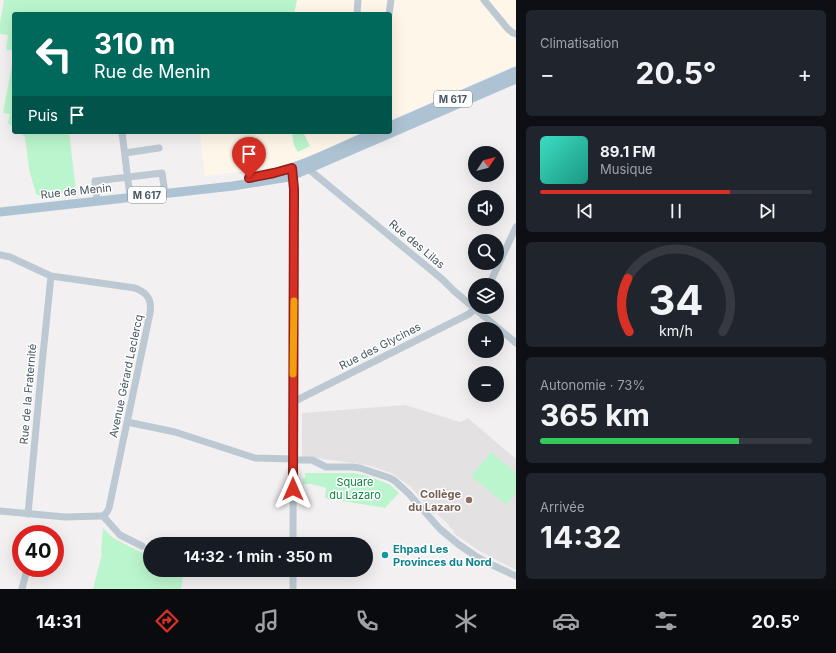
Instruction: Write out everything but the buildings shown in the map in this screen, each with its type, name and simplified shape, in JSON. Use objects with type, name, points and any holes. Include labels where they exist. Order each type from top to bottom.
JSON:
[{"type":"main road","name":"Rue de Menin","points":[[392,129],[440,108],[516,71]]},
{"type":"main road","name":"Rue de Menin","points":[[392,125],[516,79]]},
{"type":"main road","name":"Rue de Menin","points":[[0,212],[164,190],[274,173],[293,172],[372,134]]},
{"type":"main road","name":"Rue de Menin","points":[[306,166],[380,134]]},
{"type":"main road","name":"Rue de Menin","points":[[0,205],[97,198]]},
{"type":"street","points":[[357,12],[358,0]]},
{"type":"street","points":[[389,12],[390,0]]},
{"type":"street","points":[[484,0],[508,29],[516,34]]},
{"type":"street","points":[[122,134],[130,194]]},
{"type":"street","points":[[125,153],[159,148]]},
{"type":"street","name":"Rue des Lilas","points":[[306,166],[468,301]]},
{"type":"street","points":[[293,172],[293,537]]},
{"type":"street","points":[[97,198],[95,181],[128,177],[162,173],[164,190]]},
{"type":"street","points":[[492,278],[516,227]]},
{"type":"street","name":"Avenue Gérard Leclercq","points":[[0,255],[10,257],[51,276],[135,288],[145,293],[151,305],[109,508],[103,516]]},
{"type":"street","name":"Rue de la Fraternité","points":[[28,514],[51,276]]},
{"type":"street","name":"Rue des Glycines","points":[[293,402],[469,314]]},
{"type":"street","name":"Rue des Lilas","points":[[484,314],[516,343]]},
{"type":"street","points":[[127,422],[175,432],[255,458],[312,460],[326,467],[360,468],[390,478],[409,494],[432,521],[454,541],[492,566],[516,576]]},
{"type":"street","points":[[0,511],[71,517],[103,516],[120,535],[142,546]]},
{"type":"street","points":[[22,589],[26,577]]},
{"type":"street","points":[[293,577],[293,589]]},
{"type":"shaded area","points":[[297,0],[516,0],[516,65],[392,119],[392,12],[294,12]]},
{"type":"shaded area","points":[[200,134],[358,134],[285,166],[205,176]]},
{"type":"shaded area","name":"Collège du Lazaro","points":[[405,405],[460,422],[468,418],[516,459],[516,570],[483,553],[456,535],[449,525],[436,513],[434,515],[411,487],[391,473],[367,465],[302,457],[302,413]]},
{"type":"green space","points":[[4,0],[297,0],[294,12],[12,12],[12,50],[6,50],[8,35],[0,34],[0,23]]},
{"type":"green space","points":[[12,65],[12,126],[8,123],[10,114],[3,113]]},
{"type":"green space","points":[[21,134],[69,134],[76,191],[41,196],[36,194],[29,169],[25,137]]},
{"type":"green space","points":[[292,134],[304,134],[310,146],[298,152],[294,145]]},
{"type":"green space","points":[[491,452],[516,473],[516,493],[506,505],[471,476]]},
{"type":"green space","name":"Square du Lazaro","points":[[305,473],[354,473],[364,475],[389,484],[399,493],[385,508],[325,498],[326,488],[312,484],[303,484]]},
{"type":"green space","points":[[103,528],[113,538],[143,553],[143,577],[183,577],[181,589],[93,589],[101,553]]},
{"type":"slow traffic","points":[[293,374],[294,301]]},
{"type":"place","name":"Collège du Lazaro","points":[[469,500]]},
{"type":"place","name":"Ehpad Les Provinces du Nord","points":[[385,555]]},
{"type":"route","points":[[249,178],[292,168],[294,189],[293,489]]}]
